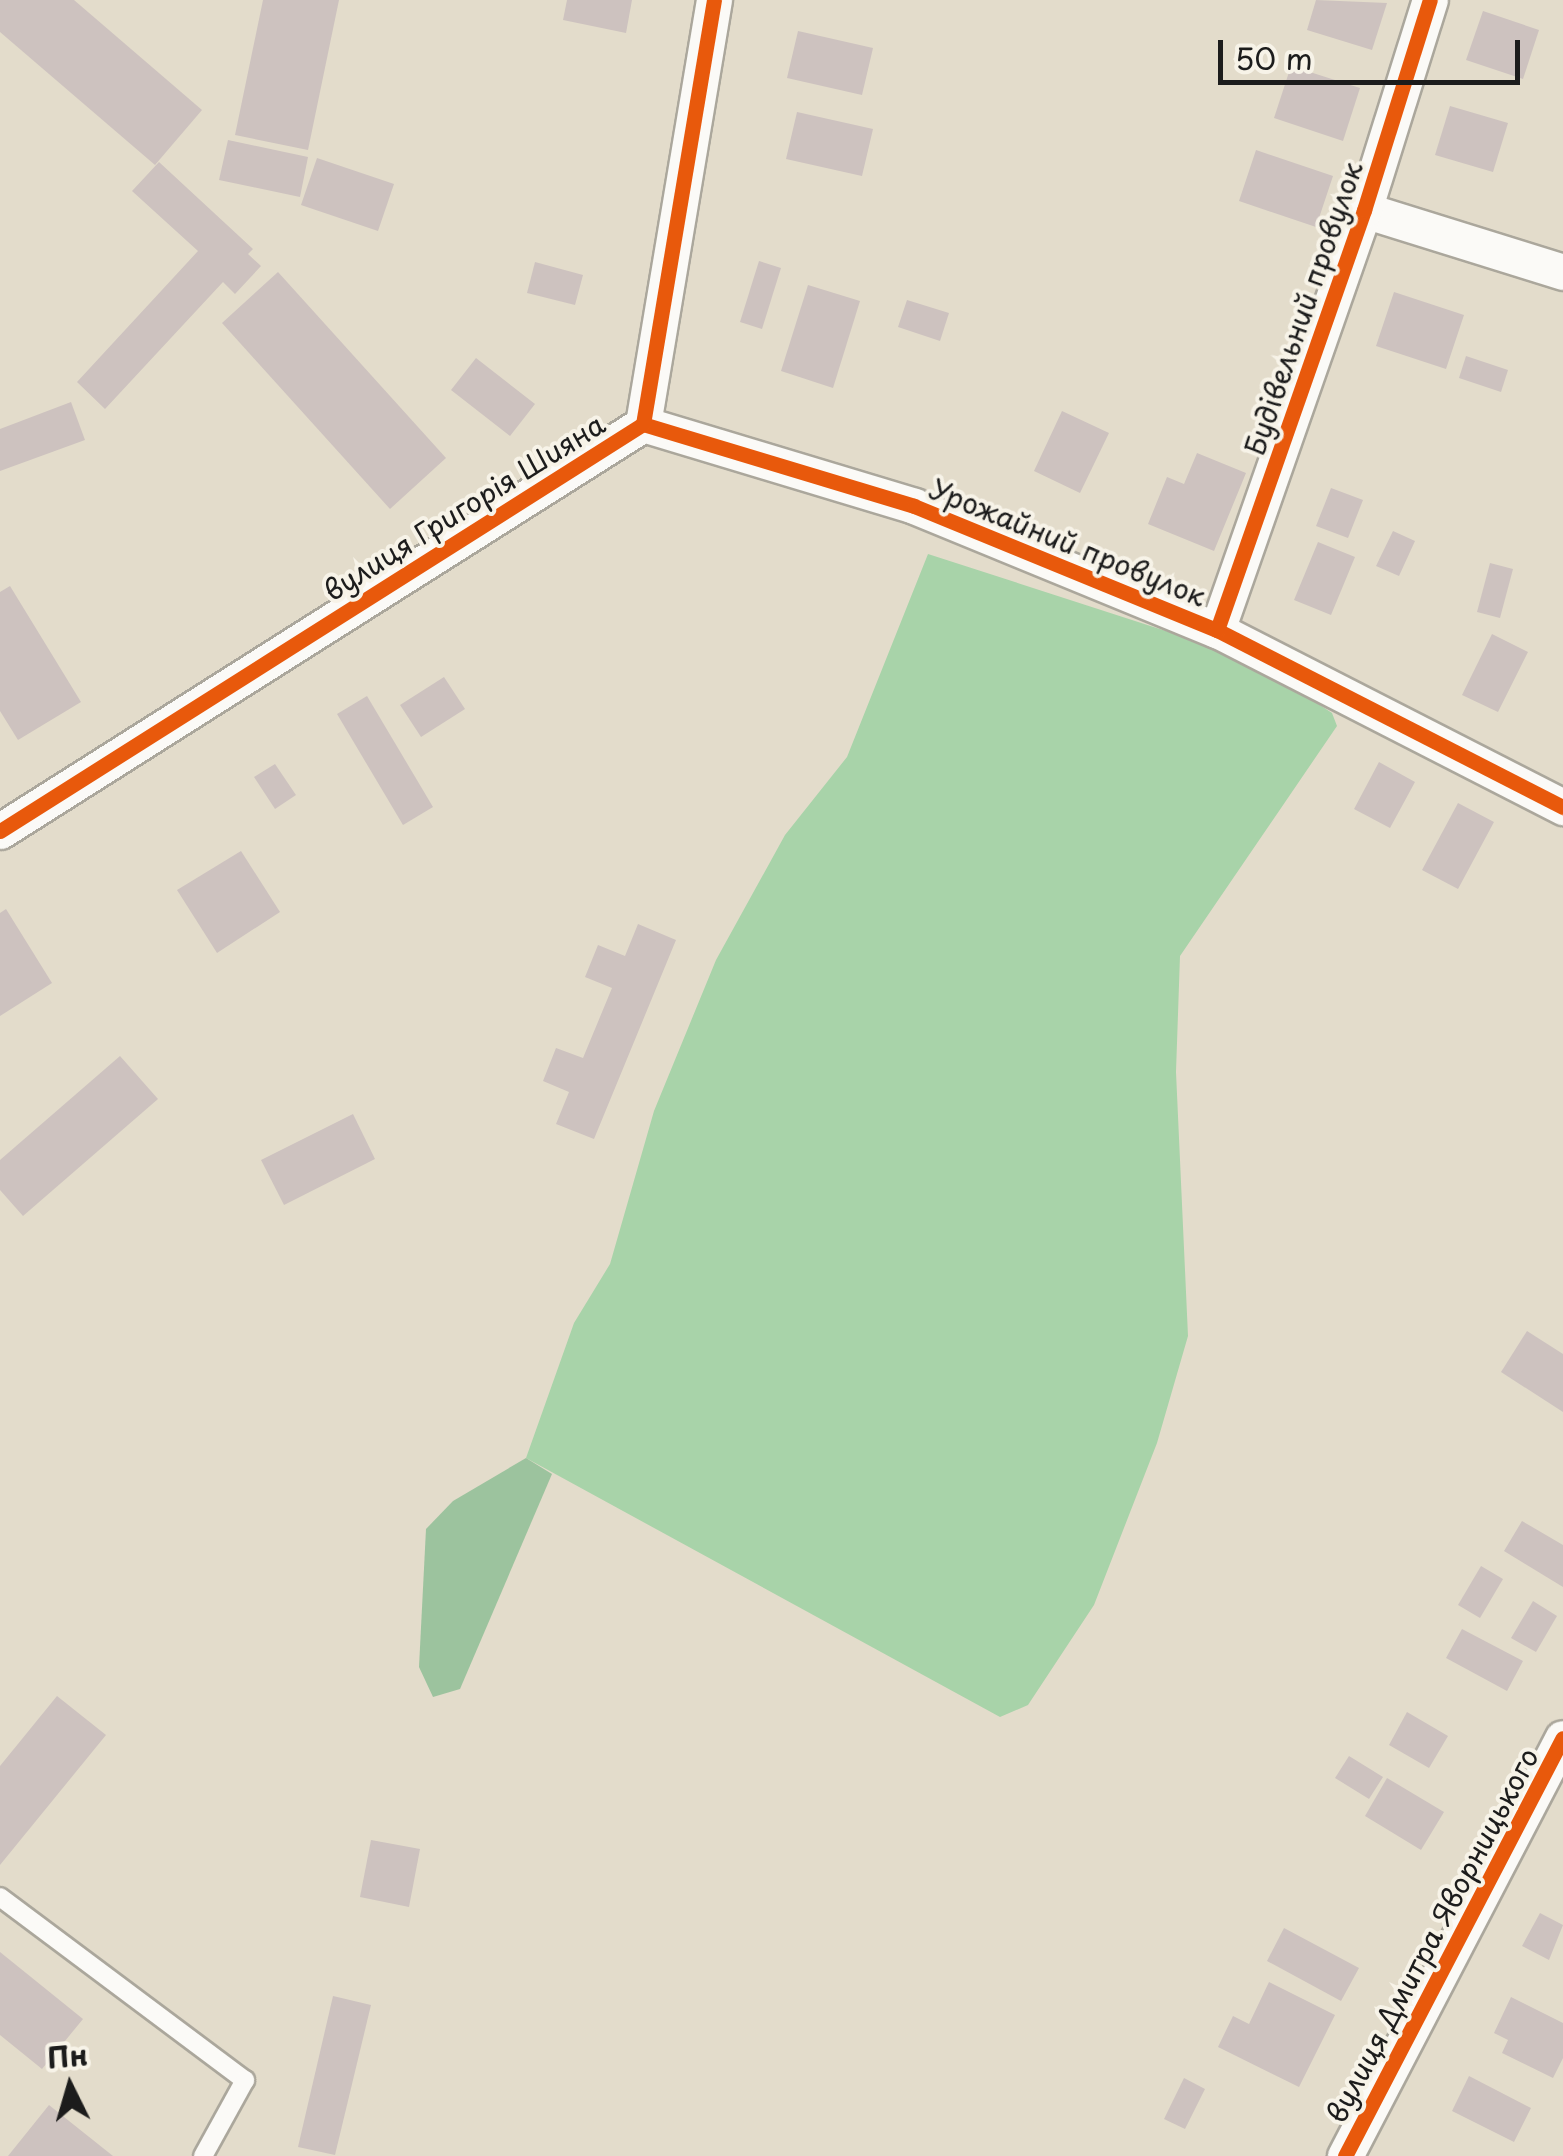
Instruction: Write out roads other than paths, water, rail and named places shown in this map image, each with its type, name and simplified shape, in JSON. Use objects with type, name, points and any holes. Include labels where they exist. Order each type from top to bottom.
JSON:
[{"type":"street","name":"вулиця Григорія Шияна","points":[[0,831],[643,424],[714,0]]},
{"type":"street","name":"Будівельний провулок","points":[[1217,630],[1364,210],[1430,0]]},
{"type":"street","points":[[1364,210],[1563,272]]},
{"type":"street","name":"Урожайний провулок","points":[[643,424],[914,506],[1217,630],[1563,807]]},
{"type":"street","name":"вулиця Дмитра Яворницького","points":[[1345,2156],[1563,1738]]},
{"type":"lane","points":[[0,1897],[245,2080],[203,2156]]}]
